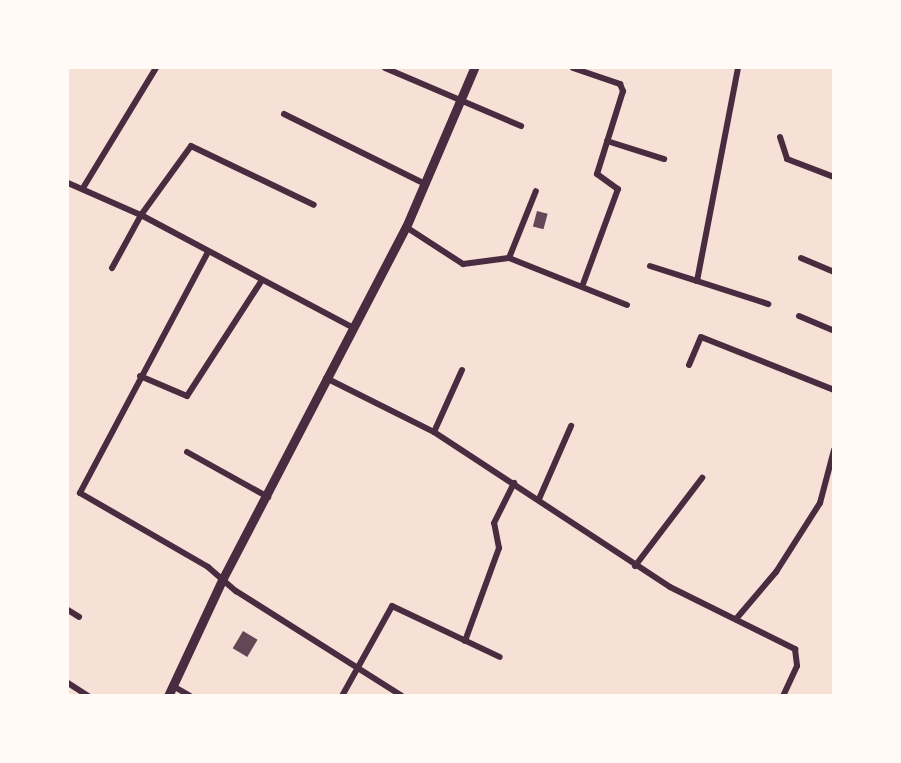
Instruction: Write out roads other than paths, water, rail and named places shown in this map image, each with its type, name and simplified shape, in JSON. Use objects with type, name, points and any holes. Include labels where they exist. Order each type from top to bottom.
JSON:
[{"type":"street","points":[[83,188],[156,68]]},
{"type":"street","points":[[385,68],[460,102],[521,126]]},
{"type":"street","points":[[190,696],[170,691],[222,580],[269,497],[326,378],[406,227],[474,68]]},
{"type":"street","points":[[573,68],[620,84],[623,92],[597,174],[618,189],[583,284]]},
{"type":"street","points":[[697,281],[738,68]]},
{"type":"street","points":[[284,114],[425,184]]},
{"type":"street","points":[[780,137],[787,159],[834,177]]},
{"type":"street","points":[[607,141],[664,159]]},
{"type":"street","points":[[112,268],[141,215],[191,146],[314,205]]},
{"type":"street","points":[[68,183],[141,215],[352,327]]},
{"type":"street","points":[[509,258],[536,191]]},
{"type":"street","points":[[406,227],[463,264],[509,258],[583,284],[627,305]]},
{"type":"street","points":[[208,252],[140,376],[80,494],[171,544],[222,580],[402,696]]},
{"type":"street","points":[[801,258],[834,272]]},
{"type":"street","points":[[650,266],[768,304]]},
{"type":"street","points":[[140,376],[187,396],[262,280]]},
{"type":"street","points":[[799,316],[834,331]]},
{"type":"street","points":[[689,365],[701,338],[834,390]]},
{"type":"street","points":[[434,432],[462,370]]},
{"type":"street","points":[[326,378],[434,432],[539,499],[634,566],[795,649],[797,666],[783,696]]},
{"type":"street","points":[[539,499],[571,426]]},
{"type":"street","points":[[736,619],[776,572],[820,503],[834,450]]},
{"type":"street","points":[[187,452],[269,497]]},
{"type":"street","points":[[634,566],[702,478]]},
{"type":"street","points":[[465,641],[499,548],[494,523],[514,483]]},
{"type":"street","points":[[342,696],[392,606],[500,657]]},
{"type":"street","points":[[68,610],[79,617]]},
{"type":"street","points":[[68,683],[88,696]]}]
